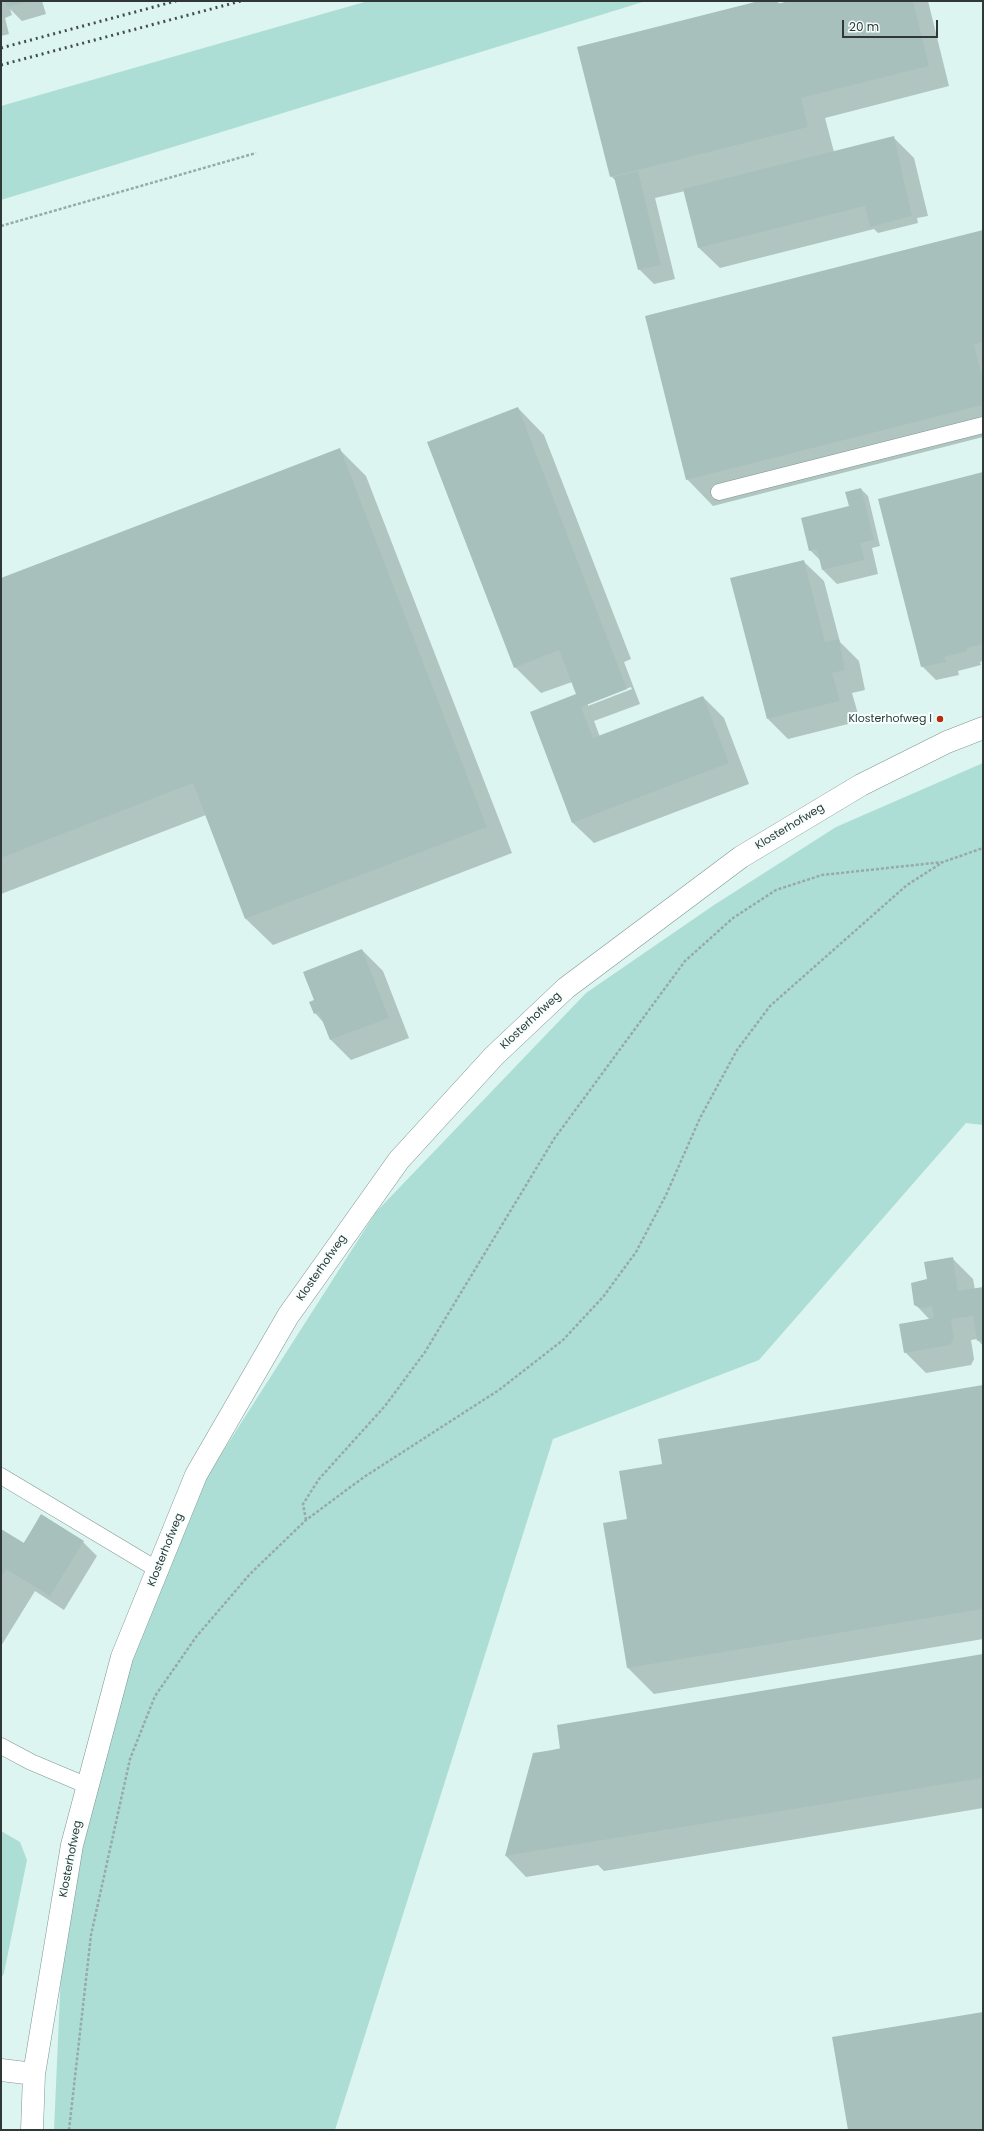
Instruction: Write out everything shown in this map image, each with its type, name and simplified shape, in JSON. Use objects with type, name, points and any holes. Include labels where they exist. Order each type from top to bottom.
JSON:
[{"type":"street","name":"Klosterhofweg","points":[[32,2130],[34,2074],[72,1844],[122,1657],[196,1475],[288,1316],[399,1160],[494,1056],[566,988],[741,857],[862,785],[947,742],[983,728]]},
{"type":"street","points":[[1,2070],[34,2074]]},
{"type":"lane","points":[[719,492],[983,425]]},
{"type":"lane","points":[[1,1476],[158,1570]]},
{"type":"lane","points":[[1,1746],[31,1762],[88,1786]]},
{"type":"path","points":[[1,226],[256,153]]},
{"type":"path","points":[[306,1520],[303,1504],[319,1479],[385,1406],[425,1352],[554,1139],[685,961],[733,918],[776,890],[822,875],[943,862],[983,848]]},
{"type":"path","points":[[69,2130],[91,1934],[130,1759],[155,1696],[196,1637],[250,1574],[306,1520],[364,1477],[499,1390],[563,1340],[603,1297],[636,1252],[666,1195],[700,1118],[737,1050],[770,1006],[908,886],[943,862]]},
{"type":"shaded area","points":[[368,1],[646,1],[1,200],[1,106]]},
{"type":"shaded area","points":[[983,763],[983,1125],[966,1123],[759,1360],[553,1439],[335,2130],[54,2130],[66,1857],[179,1520],[376,1212],[586,993],[714,905],[836,827]]},
{"type":"shaded area","points":[[1,1831],[20,1842],[27,1860],[4,1973],[1,1979]]},
{"type":"building","points":[[5,1],[28,1],[28,2],[7,7]]},
{"type":"building","points":[[759,1],[776,1],[777,4],[789,1],[913,1],[929,66],[801,98],[808,127],[610,177],[577,47]]},
{"type":"building","points":[[894,136],[912,216],[870,227],[865,206],[698,248],[683,189]]},
{"type":"building","points":[[638,171],[661,265],[638,270],[614,177]]},
{"type":"building","points":[[983,230],[983,342],[974,345],[983,380],[983,405],[686,480],[645,316]]},
{"type":"building","points":[[518,407],[627,689],[581,707],[593,738],[703,696],[729,763],[572,823],[530,712],[576,694],[559,650],[514,668],[427,442]]},
{"type":"building","points":[[340,448],[487,827],[245,919],[193,783],[1,858],[1,578]]},
{"type":"building","points":[[983,472],[983,644],[967,648],[967,651],[944,657],[946,662],[921,667],[878,499]]},
{"type":"building","points":[[861,488],[874,540],[860,543],[865,560],[822,570],[817,549],[809,551],[801,518],[849,506],[845,492]]},
{"type":"building","points":[[804,560],[825,642],[839,639],[845,670],[832,673],[840,701],[767,719],[730,578]]},
{"type":"building","points":[[362,949],[389,1018],[330,1040],[319,1012],[314,1014],[309,1002],[314,1000],[303,972]]},
{"type":"building","points":[[953,1257],[958,1291],[983,1287],[983,1340],[977,1341],[973,1316],[951,1319],[954,1338],[950,1345],[904,1353],[899,1324],[934,1318],[932,1306],[920,1308],[914,1305],[911,1283],[927,1279],[924,1262]]},
{"type":"building","points":[[983,1385],[983,1609],[627,1668],[603,1523],[627,1519],[619,1471],[662,1464],[658,1439]]},
{"type":"building","points":[[41,1514],[84,1541],[50,1596],[6,1569],[1,1578],[1,1529],[24,1543]]},
{"type":"building","points":[[983,1654],[983,1778],[505,1856],[533,1753],[560,1749],[557,1725]]},
{"type":"building","points":[[983,2012],[983,2130],[848,2130],[832,2037]]},
{"type":"railway","points":[[1,48],[176,1]]},
{"type":"railway","points":[[1,65],[241,1]]},
{"type":"place","name":"Klosterhofweg I","points":[[940,719]]}]
